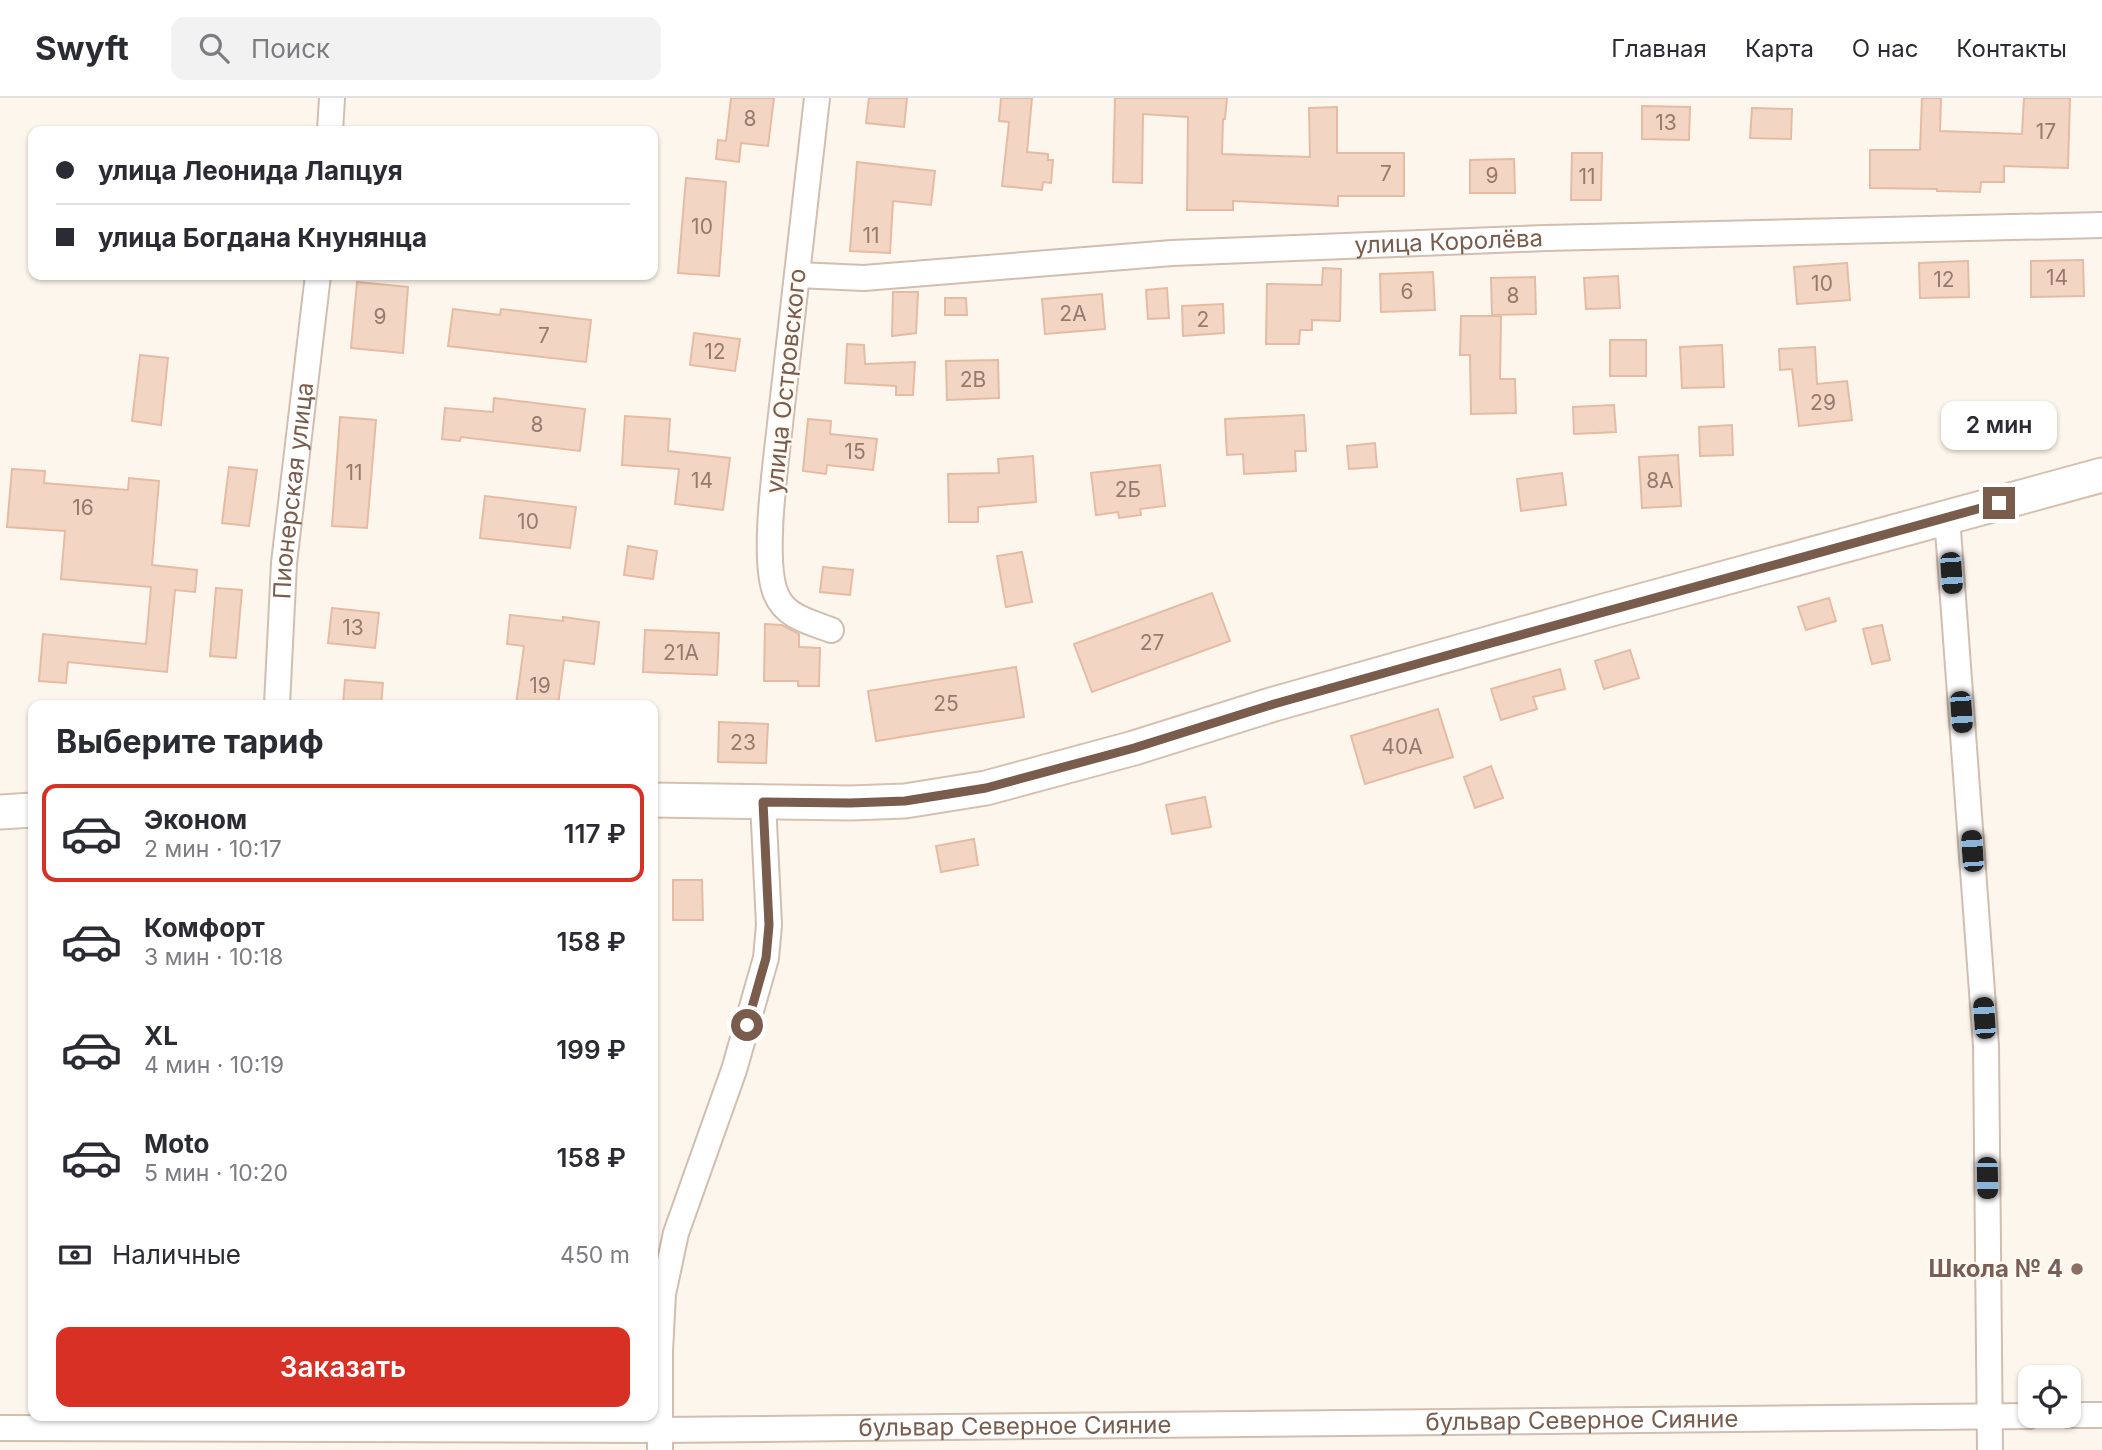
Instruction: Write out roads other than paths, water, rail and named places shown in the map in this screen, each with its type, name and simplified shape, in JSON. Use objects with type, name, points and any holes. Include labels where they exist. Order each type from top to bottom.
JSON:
[{"type":"main road","points":[[658,800],[850,803],[905,801],[986,788],[1134,748],[1274,704],[2102,475]]},
{"type":"main road","points":[[0,812],[28,810]]},
{"type":"street","points":[[330,126],[332,98]]},
{"type":"street","name":"улица Островского","points":[[817,98],[777,454],[769,553],[774,591],[782,607],[801,619],[831,630]]},
{"type":"street","name":"улица Королёва","points":[[797,275],[864,278],[1172,253],[1518,239],[2102,225]]},
{"type":"street","name":"Пионерская улица","points":[[277,700],[284,563],[316,280]]},
{"type":"street","points":[[1947,517],[1986,1045],[1990,1450]]},
{"type":"street","points":[[660,1440],[663,1294],[676,1233],[734,1070],[766,958],[769,925],[763,802]]},
{"type":"street","points":[[2081,1415],[2102,1415]]},
{"type":"street","name":"бульвар Северное Сияние","points":[[0,1428],[660,1440],[2018,1416]]},
{"type":"place","name":"Школа № 4","points":[[2077,1269]]}]
